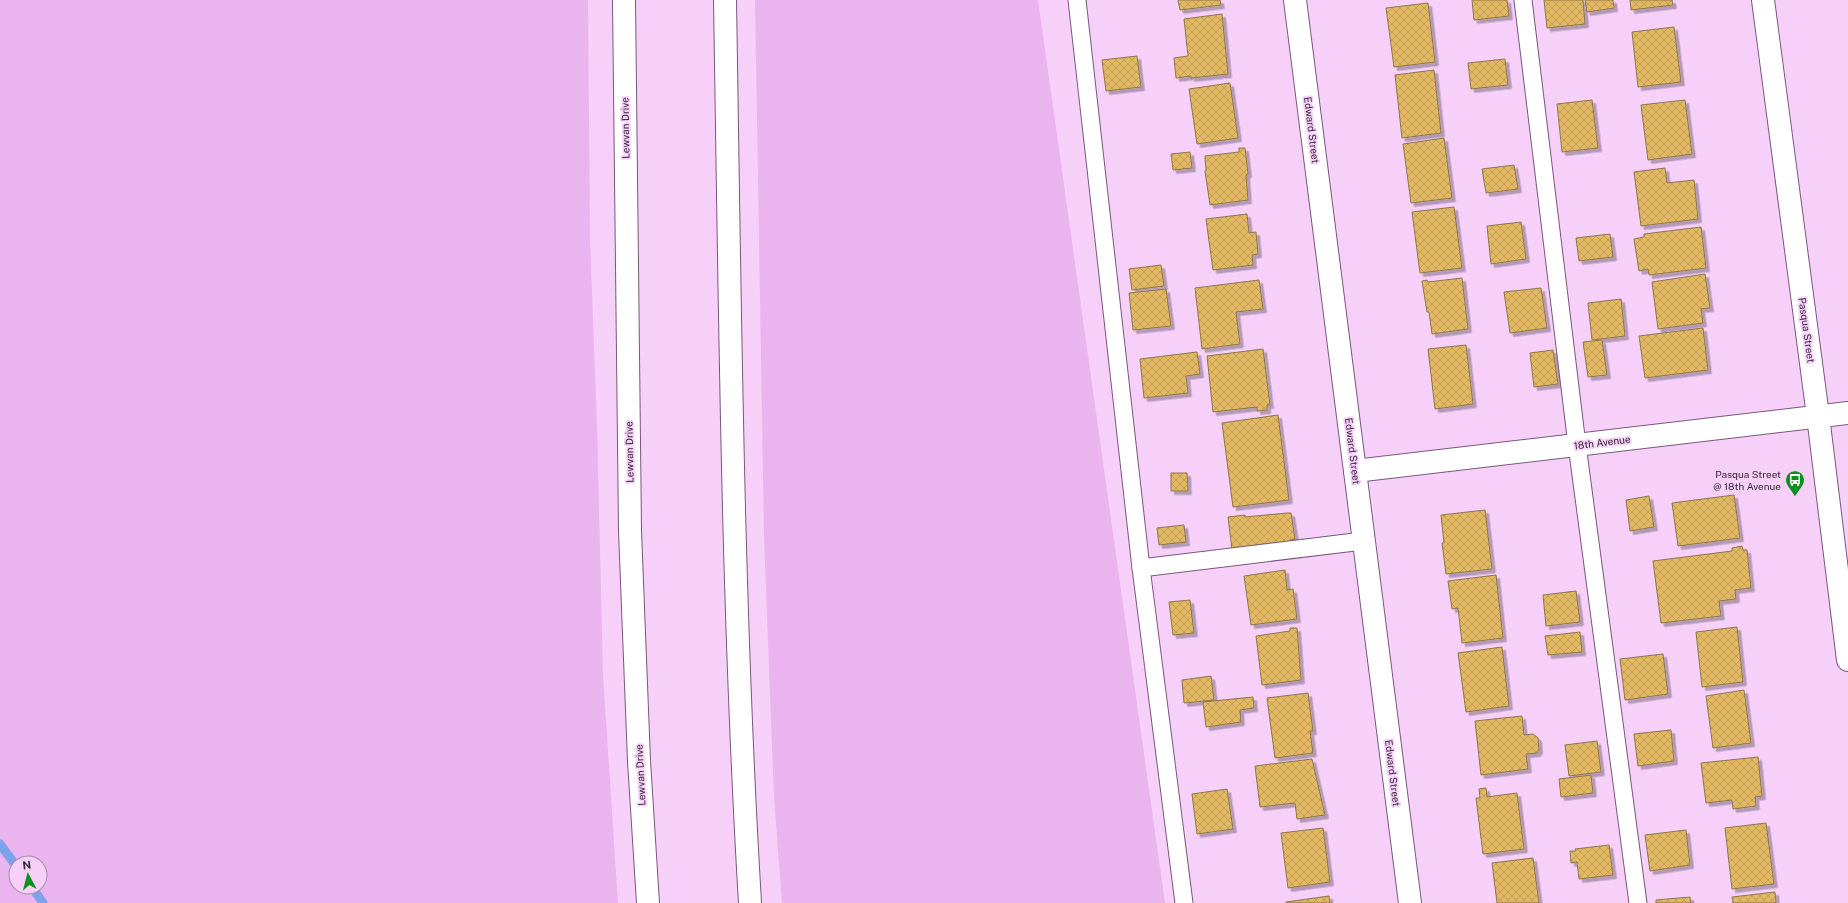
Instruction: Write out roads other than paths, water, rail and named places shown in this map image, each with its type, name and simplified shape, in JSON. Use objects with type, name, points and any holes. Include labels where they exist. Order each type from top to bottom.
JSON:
[{"type":"street","name":"Lewvan Drive","points":[[624,0],[630,531],[639,762],[648,903]]},
{"type":"street","points":[[725,0],[735,546],[742,760],[750,903]]},
{"type":"street","name":"Edward Street","points":[[1295,0],[1410,903]]},
{"type":"street","name":"Pasqua Street","points":[[1763,0],[1818,416],[1848,660]]},
{"type":"street","name":"18th Avenue","points":[[1355,471],[1848,413]]},
{"type":"lane","points":[[1077,0],[1141,568],[1184,903]]},
{"type":"lane","points":[[1523,0],[1577,444],[1638,903]]},
{"type":"lane","points":[[1141,568],[1363,541]]},
{"type":"waterway","points":[[0,844],[8,855]]},
{"type":"waterway","points":[[38,895],[43,903]]},
{"type":"place","name":"Pasqua Street @ 18th Avenue","points":[[1795,497]]}]
